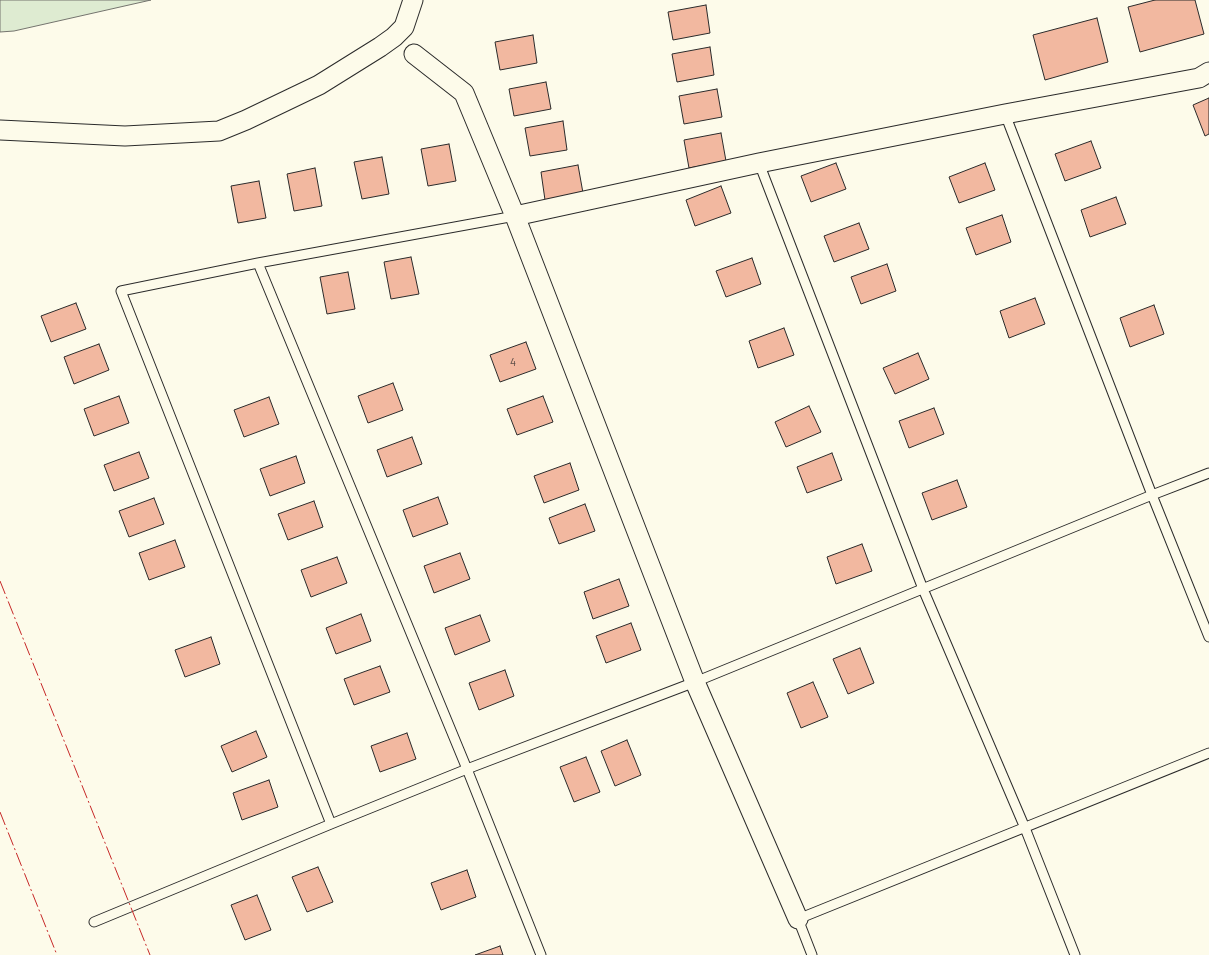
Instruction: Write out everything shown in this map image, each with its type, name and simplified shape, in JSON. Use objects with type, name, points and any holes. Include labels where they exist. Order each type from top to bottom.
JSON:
[{"type":"street","points":[[0,130],[124,136],[219,131],[246,120],[319,85],[380,47],[394,37],[404,27],[413,0]]},
{"type":"street","points":[[414,54],[464,93],[515,216],[695,682],[798,919]]},
{"type":"street","points":[[515,216],[759,163],[1005,114],[1200,78],[1209,72]]},
{"type":"lane","points":[[1005,114],[1152,495],[1209,637]]},
{"type":"lane","points":[[759,163],[924,588],[1025,828],[1075,955]]},
{"type":"lane","points":[[330,824],[121,290],[515,216]]},
{"type":"lane","points":[[258,264],[467,769],[541,955]]},
{"type":"lane","points":[[94,922],[330,824],[467,769],[695,682],[1209,473]]},
{"type":"lane","points":[[812,955],[798,919],[1209,754]]},
{"type":"green space","points":[[0,0],[151,0],[14,31],[0,32]]},
{"type":"building","points":[[1155,0],[1195,0],[1204,34],[1140,52],[1128,7]]},
{"type":"building","points":[[706,5],[710,33],[673,40],[668,12]]},
{"type":"building","points":[[1097,18],[1108,62],[1045,80],[1033,35]]},
{"type":"building","points":[[533,35],[537,63],[500,70],[495,42]]},
{"type":"building","points":[[710,47],[714,75],[677,82],[672,54]]},
{"type":"building","points":[[546,82],[551,109],[514,116],[509,89]]},
{"type":"building","points":[[717,89],[722,117],[684,124],[679,96]]},
{"type":"building","points":[[1209,98],[1209,134],[1205,136],[1193,105]]},
{"type":"building","points":[[563,121],[567,150],[530,156],[525,128]]},
{"type":"building","points":[[721,133],[726,161],[689,168],[684,140]]},
{"type":"building","points":[[1091,141],[1101,168],[1065,181],[1055,154]]},
{"type":"building","points":[[449,144],[456,181],[428,186],[421,149]]},
{"type":"building","points":[[382,157],[389,194],[362,199],[354,162]]},
{"type":"building","points":[[836,163],[846,189],[811,202],[801,176]]},
{"type":"building","points":[[985,163],[995,190],[959,203],[949,177]]},
{"type":"building","points":[[578,165],[583,193],[545,200],[541,172]]},
{"type":"building","points":[[315,168],[322,206],[294,211],[287,174]]},
{"type":"building","points":[[259,181],[266,218],[238,223],[231,186]]},
{"type":"building","points":[[721,186],[731,213],[695,226],[686,200]]},
{"type":"building","points":[[1116,197],[1126,224],[1090,237],[1081,210]]},
{"type":"building","points":[[1002,215],[1011,242],[976,255],[966,228]]},
{"type":"building","points":[[859,223],[869,249],[834,262],[824,236]]},
{"type":"building","points":[[411,257],[419,294],[391,299],[384,262]]},
{"type":"building","points":[[752,258],[761,284],[726,297],[716,271]]},
{"type":"building","points":[[887,264],[896,291],[861,304],[851,277]]},
{"type":"building","points":[[348,272],[355,309],[327,314],[320,277]]},
{"type":"building","points":[[1035,298],[1045,324],[1009,338],[1000,311]]},
{"type":"building","points":[[76,303],[86,329],[51,342],[41,316]]},
{"type":"building","points":[[1154,305],[1164,334],[1130,347],[1120,318]]},
{"type":"building","points":[[784,328],[794,355],[758,368],[749,341]]},
{"type":"building","points":[[526,342],[536,369],[500,382],[490,355]]},
{"type":"building","points":[[99,344],[109,370],[74,384],[64,357]]},
{"type":"building","points":[[918,353],[929,379],[895,394],[883,368]]},
{"type":"building","points":[[393,383],[403,410],[368,423],[358,396]]},
{"type":"building","points":[[119,396],[129,423],[94,436],[84,409]]},
{"type":"building","points":[[543,396],[553,422],[517,435],[507,409]]},
{"type":"building","points":[[269,397],[279,424],[244,437],[234,410]]},
{"type":"building","points":[[809,406],[821,432],[786,447],[775,422]]},
{"type":"building","points":[[934,408],[944,434],[909,448],[899,421]]},
{"type":"building","points":[[412,437],[422,464],[387,477],[377,450]]},
{"type":"building","points":[[139,452],[149,478],[114,491],[104,465]]},
{"type":"building","points":[[832,453],[842,480],[807,493],[797,467]]},
{"type":"building","points":[[296,456],[305,483],[270,496],[260,469]]},
{"type":"building","points":[[570,463],[579,490],[544,503],[534,476]]},
{"type":"building","points":[[957,480],[967,507],[932,520],[922,493]]},
{"type":"building","points":[[438,497],[448,524],[413,537],[403,510]]},
{"type":"building","points":[[154,498],[164,524],[129,537],[119,511]]},
{"type":"building","points":[[314,501],[323,527],[288,540],[278,514]]},
{"type":"building","points":[[585,504],[595,531],[559,544],[549,518]]},
{"type":"building","points":[[175,540],[185,567],[149,580],[139,553]]},
{"type":"building","points":[[862,544],[872,571],[836,584],[827,557]]},
{"type":"building","points":[[460,553],[470,579],[434,593],[424,566]]},
{"type":"building","points":[[337,557],[347,583],[311,597],[301,570]]},
{"type":"building","points":[[619,579],[629,606],[593,619],[584,592]]},
{"type":"building","points":[[361,614],[371,641],[336,654],[326,628]]},
{"type":"building","points":[[480,615],[490,641],[455,655],[445,628]]},
{"type":"building","points":[[631,623],[641,650],[606,663],[596,636]]},
{"type":"building","points":[[211,637],[220,664],[185,677],[175,650]]},
{"type":"building","points":[[860,648],[874,683],[848,694],[833,659]]},
{"type":"building","points":[[380,666],[390,692],[354,705],[344,679]]},
{"type":"building","points":[[505,670],[514,696],[479,710],[469,683]]},
{"type":"building","points":[[813,682],[828,717],[801,728],[787,693]]},
{"type":"building","points":[[256,731],[267,757],[232,772],[221,746]]},
{"type":"building","points":[[407,733],[416,759],[380,772],[371,746]]},
{"type":"building","points":[[627,740],[641,775],[615,786],[601,751]]},
{"type":"building","points":[[586,757],[600,792],[574,802],[560,767]]},
{"type":"building","points":[[269,780],[278,807],[242,820],[233,793]]},
{"type":"building","points":[[318,867],[333,902],[307,912],[292,877]]},
{"type":"building","points":[[467,870],[476,897],[441,910],[431,883]]},
{"type":"building","points":[[257,895],[271,930],[245,940],[231,905]]},
{"type":"building","points":[[500,946],[503,955],[475,955]]},
{"type":"power","points":[[0,581],[150,955]]},
{"type":"power","points":[[0,812],[57,955]]}]
